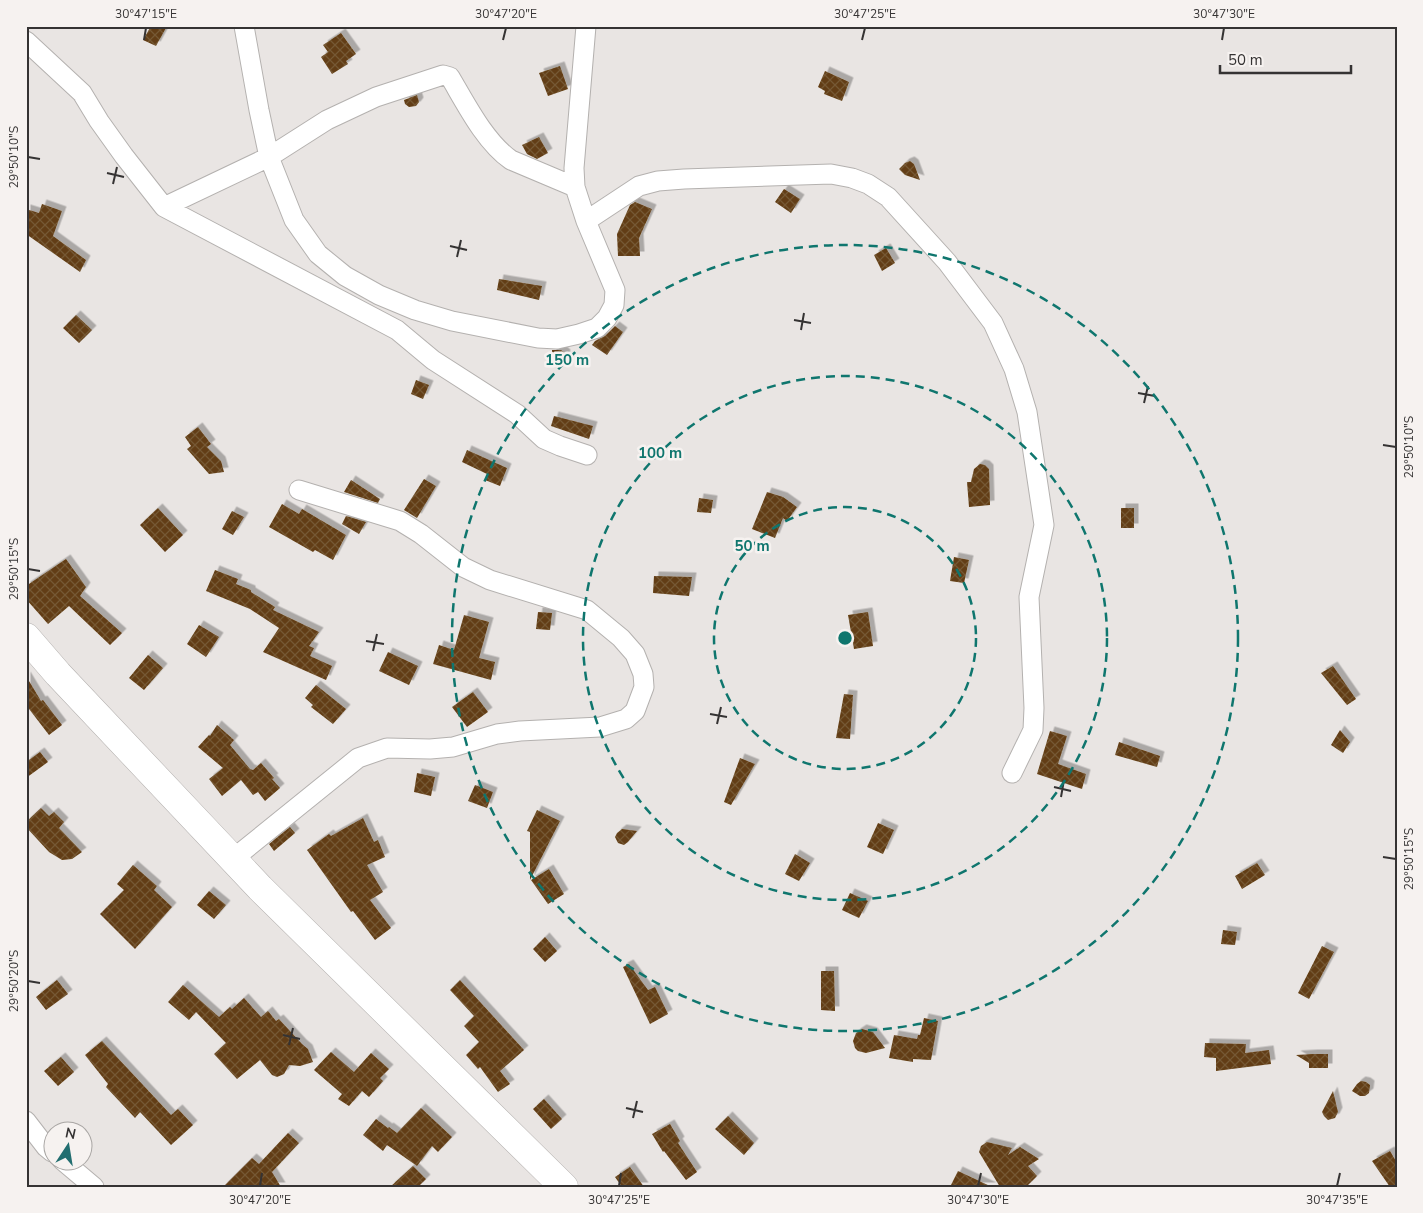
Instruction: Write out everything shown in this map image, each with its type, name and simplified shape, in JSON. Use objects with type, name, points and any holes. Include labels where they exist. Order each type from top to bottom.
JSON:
[{"type":"street","points":[[244,26],[259,110],[270,157],[294,220],[318,254],[345,276],[379,295],[415,310],[452,321],[538,338],[557,339],[597,328],[608,318],[614,305],[615,290],[586,221],[575,187],[574,168],[579,91],[586,26]]},
{"type":"street","points":[[26,41],[82,93],[109,135],[164,207],[397,330],[433,360],[516,414],[544,439],[587,455]]},
{"type":"street","points":[[164,207],[270,157],[327,120],[376,97],[443,75],[450,77],[470,111],[503,155],[575,187]]},
{"type":"street","points":[[586,221],[639,186],[658,181],[684,178],[831,174],[852,178],[868,184],[888,197],[947,262],[993,323],[1014,369],[1027,412],[1044,525],[1030,596],[1033,730],[1012,773]]},
{"type":"street","points":[[233,859],[358,758],[387,748],[430,749],[453,747],[497,734],[600,727],[626,719],[635,711],[644,688],[643,674],[635,654],[621,638],[587,610],[490,580],[463,567],[421,534],[400,521],[299,490]]},
{"type":"street","points":[[26,637],[58,674],[298,926],[564,1187]]},
{"type":"street","points":[[26,1122],[42,1142]]},
{"type":"street","points":[[74,1170],[94,1187]]},
{"type":"building","points":[[151,26],[167,26],[156,46],[143,40]]},
{"type":"building","points":[[341,33],[356,54],[346,61],[348,64],[332,74],[321,57],[328,52],[323,45]]},
{"type":"building","points":[[560,66],[568,89],[548,96],[539,73]]},
{"type":"building","points":[[825,71],[849,82],[842,101],[824,94],[825,91],[818,87]]},
{"type":"building","points":[[417,95],[419,102],[416,106],[409,107],[405,104],[404,100]]},
{"type":"building","points":[[539,137],[548,153],[537,159],[527,154],[522,145]]},
{"type":"building","points":[[910,161],[914,164],[920,180],[905,175],[899,169]]},
{"type":"building","points":[[784,189],[800,199],[791,213],[775,202]]},
{"type":"building","points":[[635,202],[652,209],[639,238],[640,256],[618,256],[617,234],[630,205]]},
{"type":"building","points":[[42,204],[62,211],[53,236],[86,260],[80,272],[26,234],[26,209],[39,213]]},
{"type":"building","points":[[886,248],[895,263],[882,271],[874,255]]},
{"type":"building","points":[[499,279],[542,286],[539,300],[497,290]]},
{"type":"building","points":[[76,315],[92,330],[79,343],[63,328]]},
{"type":"building","points":[[615,326],[623,332],[607,355],[592,345]]},
{"type":"building","points":[[552,350],[561,350],[566,354],[564,361],[552,366]]},
{"type":"building","points":[[416,380],[429,385],[423,399],[411,394]]},
{"type":"building","points":[[554,416],[593,426],[589,439],[551,426]]},
{"type":"building","points":[[198,427],[211,444],[207,447],[221,461],[224,472],[209,474],[187,449],[191,446],[185,437]]},
{"type":"building","points":[[467,450],[507,468],[500,486],[485,480],[487,474],[462,462]]},
{"type":"building","points":[[980,464],[985,465],[989,469],[990,505],[969,507],[967,482],[971,482],[974,469]]},
{"type":"building","points":[[424,479],[436,486],[417,518],[404,510]]},
{"type":"building","points":[[351,480],[380,499],[378,503],[344,492]]},
{"type":"building","points":[[767,492],[783,497],[797,507],[787,521],[783,518],[775,538],[752,529]]},
{"type":"building","points":[[699,498],[713,500],[711,513],[697,512]]},
{"type":"building","points":[[282,504],[299,514],[302,509],[346,535],[333,560],[315,550],[313,552],[269,527]]},
{"type":"building","points":[[158,508],[183,535],[165,552],[140,525]]},
{"type":"building","points":[[1121,508],[1134,508],[1134,528],[1121,528]]},
{"type":"building","points":[[232,511],[244,517],[233,535],[222,529]]},
{"type":"building","points":[[346,516],[366,522],[359,534],[342,524]]},
{"type":"building","points":[[954,557],[969,560],[964,583],[950,581]]},
{"type":"building","points":[[66,559],[86,587],[80,596],[122,633],[110,645],[69,606],[48,624],[26,599],[26,586]]},
{"type":"building","points":[[215,570],[238,579],[236,584],[251,590],[251,592],[275,607],[273,610],[319,632],[309,646],[314,648],[310,656],[332,666],[326,680],[263,652],[279,628],[250,609],[206,591]]},
{"type":"building","points":[[654,576],[692,577],[689,596],[653,593]]},
{"type":"building","points":[[538,612],[552,613],[550,630],[536,629]]},
{"type":"building","points":[[868,612],[873,646],[854,649],[848,615]]},
{"type":"building","points":[[464,615],[489,622],[479,658],[495,662],[491,680],[433,664],[439,645],[454,650]]},
{"type":"building","points":[[199,625],[219,637],[206,657],[187,644]]},
{"type":"building","points":[[388,652],[418,666],[409,685],[379,671]]},
{"type":"building","points":[[148,655],[163,668],[144,690],[129,678]]},
{"type":"building","points":[[1333,666],[1356,699],[1347,705],[1321,673]]},
{"type":"building","points":[[26,676],[41,701],[43,700],[62,725],[49,735],[26,705]]},
{"type":"building","points":[[316,685],[346,709],[333,724],[311,707],[313,705],[305,698]]},
{"type":"building","points":[[473,692],[488,712],[467,727],[452,707]]},
{"type":"building","points":[[844,694],[853,695],[850,739],[836,738]]},
{"type":"building","points":[[217,725],[234,740],[230,745],[250,769],[253,770],[261,763],[274,778],[272,779],[280,788],[265,801],[258,792],[253,795],[241,780],[222,796],[209,779],[223,768],[198,747],[210,736]]},
{"type":"building","points":[[1340,730],[1350,742],[1343,753],[1331,745]]},
{"type":"building","points":[[1050,731],[1067,736],[1058,764],[1086,774],[1082,789],[1037,774]]},
{"type":"building","points":[[1119,742],[1160,756],[1157,767],[1115,755]]},
{"type":"building","points":[[40,752],[48,762],[26,778],[26,762]]},
{"type":"building","points":[[740,758],[755,764],[731,805],[724,802]]},
{"type":"building","points":[[417,773],[435,777],[431,796],[414,792]]},
{"type":"building","points":[[475,785],[493,792],[487,808],[468,801]]},
{"type":"building","points":[[41,808],[49,816],[54,812],[64,822],[59,828],[82,852],[72,859],[62,860],[49,852],[26,827],[26,822]]},
{"type":"building","points":[[537,810],[560,821],[530,880],[530,832],[527,831]]},
{"type":"building","points":[[363,818],[374,842],[378,840],[385,857],[367,865],[383,892],[370,900],[391,928],[375,940],[353,911],[351,912],[307,850],[329,834],[331,836]]},
{"type":"building","points":[[878,823],[894,830],[883,854],[867,847]]},
{"type":"building","points":[[290,827],[295,833],[274,851],[269,844]]},
{"type":"building","points":[[622,829],[637,831],[624,845],[618,843],[615,837]]},
{"type":"building","points":[[795,854],[810,863],[799,881],[785,874]]},
{"type":"building","points":[[1257,863],[1265,875],[1242,889],[1235,876]]},
{"type":"building","points":[[133,865],[157,886],[154,890],[172,907],[135,949],[100,914],[124,890],[117,884]]},
{"type":"building","points":[[549,869],[564,894],[548,904],[531,880]]},
{"type":"building","points":[[209,891],[226,905],[214,919],[197,905]]},
{"type":"building","points":[[850,893],[868,901],[859,918],[842,910]]},
{"type":"building","points":[[1223,930],[1237,932],[1235,945],[1221,944]]},
{"type":"building","points":[[545,937],[557,951],[545,962],[533,949]]},
{"type":"building","points":[[1322,946],[1334,952],[1309,999],[1298,993]]},
{"type":"building","points":[[629,964],[648,990],[655,987],[668,1014],[650,1024],[623,967]]},
{"type":"building","points":[[821,971],[834,971],[835,1011],[821,1010]]},
{"type":"building","points":[[57,980],[68,994],[46,1010],[36,997]]},
{"type":"building","points":[[460,980],[524,1050],[500,1071],[510,1084],[498,1092],[480,1067],[478,1069],[466,1055],[479,1042],[464,1026],[474,1016],[450,990]]},
{"type":"building","points":[[183,985],[219,1017],[244,998],[261,1017],[268,1011],[276,1021],[279,1019],[308,1049],[313,1062],[300,1066],[289,1065],[284,1074],[277,1077],[272,1075],[260,1060],[237,1079],[214,1054],[226,1043],[196,1012],[189,1020],[168,1002]]},
{"type":"building","points":[[924,1018],[938,1021],[931,1060],[913,1059],[913,1062],[889,1058],[894,1035],[917,1039],[918,1035],[920,1035]]},
{"type":"building","points":[[862,1029],[873,1032],[885,1048],[866,1053],[858,1051],[853,1041],[856,1033]]},
{"type":"building","points":[[102,1041],[171,1115],[178,1109],[193,1125],[171,1145],[140,1112],[135,1118],[106,1087],[108,1084],[85,1055]]},
{"type":"building","points":[[1205,1043],[1246,1044],[1245,1053],[1269,1050],[1271,1064],[1216,1071],[1216,1058],[1204,1057]]},
{"type":"building","points":[[331,1052],[354,1072],[371,1053],[389,1069],[380,1078],[383,1081],[369,1097],[362,1091],[349,1106],[338,1099],[342,1094],[314,1070]]},
{"type":"building","points":[[1328,1054],[1328,1068],[1309,1068],[1309,1063],[1296,1055]]},
{"type":"building","points":[[61,1057],[74,1072],[58,1086],[44,1071]]},
{"type":"building","points":[[1361,1081],[1370,1085],[1369,1093],[1365,1096],[1360,1096],[1352,1091]]},
{"type":"building","points":[[1333,1091],[1338,1112],[1335,1118],[1328,1120],[1322,1112]]},
{"type":"building","points":[[544,1099],[562,1119],[551,1129],[533,1109]]},
{"type":"building","points":[[421,1108],[452,1137],[438,1152],[432,1146],[417,1166],[387,1145],[383,1151],[363,1135],[376,1119],[397,1133]]},
{"type":"building","points":[[728,1116],[754,1143],[744,1155],[715,1129]]},
{"type":"building","points":[[670,1124],[680,1141],[678,1143],[697,1172],[686,1180],[663,1152],[652,1134]]},
{"type":"building","points":[[288,1133],[299,1143],[272,1172],[281,1187],[223,1187],[252,1158],[259,1164]]},
{"type":"building","points":[[987,1142],[1012,1148],[1008,1155],[1020,1147],[1039,1159],[1028,1166],[1037,1176],[1026,1187],[1000,1187],[979,1152],[981,1146]]},
{"type":"building","points":[[1390,1151],[1397,1163],[1397,1187],[1390,1187],[1372,1161]]},
{"type":"building","points":[[413,1166],[426,1179],[418,1187],[390,1187]]},
{"type":"building","points":[[630,1167],[644,1187],[622,1187],[615,1177]]},
{"type":"building","points":[[958,1171],[992,1187],[950,1187]]}]
